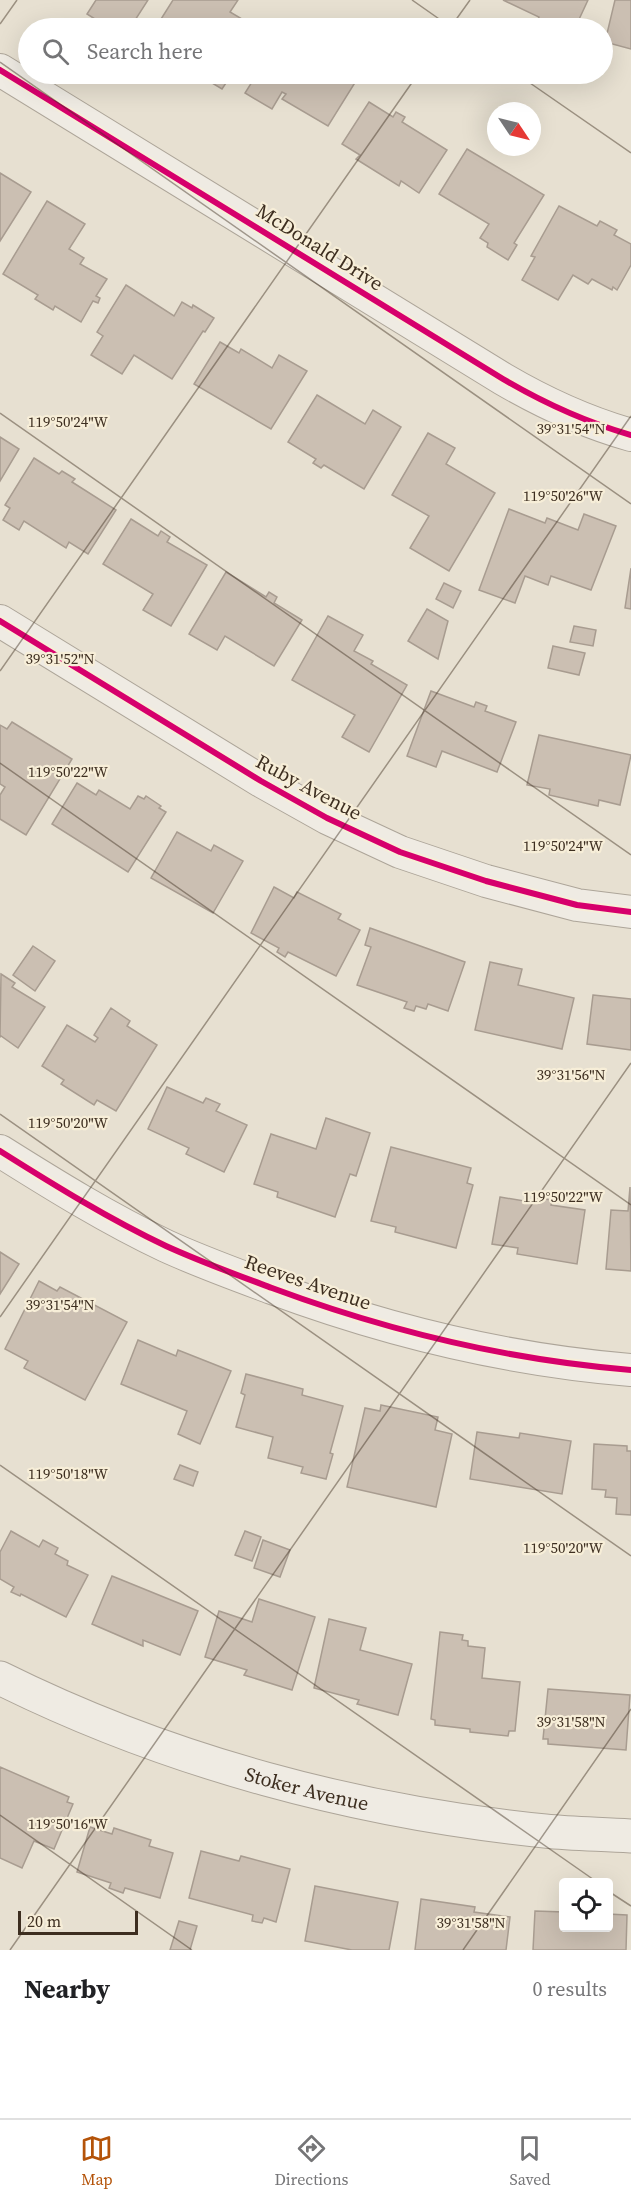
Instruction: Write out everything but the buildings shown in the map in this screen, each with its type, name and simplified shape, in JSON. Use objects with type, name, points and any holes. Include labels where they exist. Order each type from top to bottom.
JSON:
[{"type":"street","name":"McDonald Drive","points":[[0,70],[18,81]]},
{"type":"street","name":"McDonald Drive","points":[[23,84],[503,380],[548,405],[598,426],[631,435]]},
{"type":"street","name":"Ruby Avenue","points":[[0,621],[261,781],[327,818],[400,852],[486,881],[577,905],[631,912]]},
{"type":"street","name":"Reeves Avenue","points":[[0,1151],[99,1210],[166,1246],[232,1273],[363,1320],[439,1340],[510,1355],[631,1370]]},
{"type":"street","name":"Stoker Avenue","points":[[0,1678],[32,1694],[143,1740],[237,1770],[359,1802],[463,1820],[546,1831],[631,1836]]},
{"type":"cycle path","points":[[0,70],[18,81]]},
{"type":"cycle path","points":[[23,84],[503,379],[565,411],[631,435]]},
{"type":"cycle path","points":[[0,621],[261,781],[327,818],[400,852],[486,881],[577,905],[631,912]]},
{"type":"cycle path","points":[[0,1151],[61,1189],[145,1236],[272,1288],[360,1318],[449,1341],[539,1359],[631,1370]]}]
